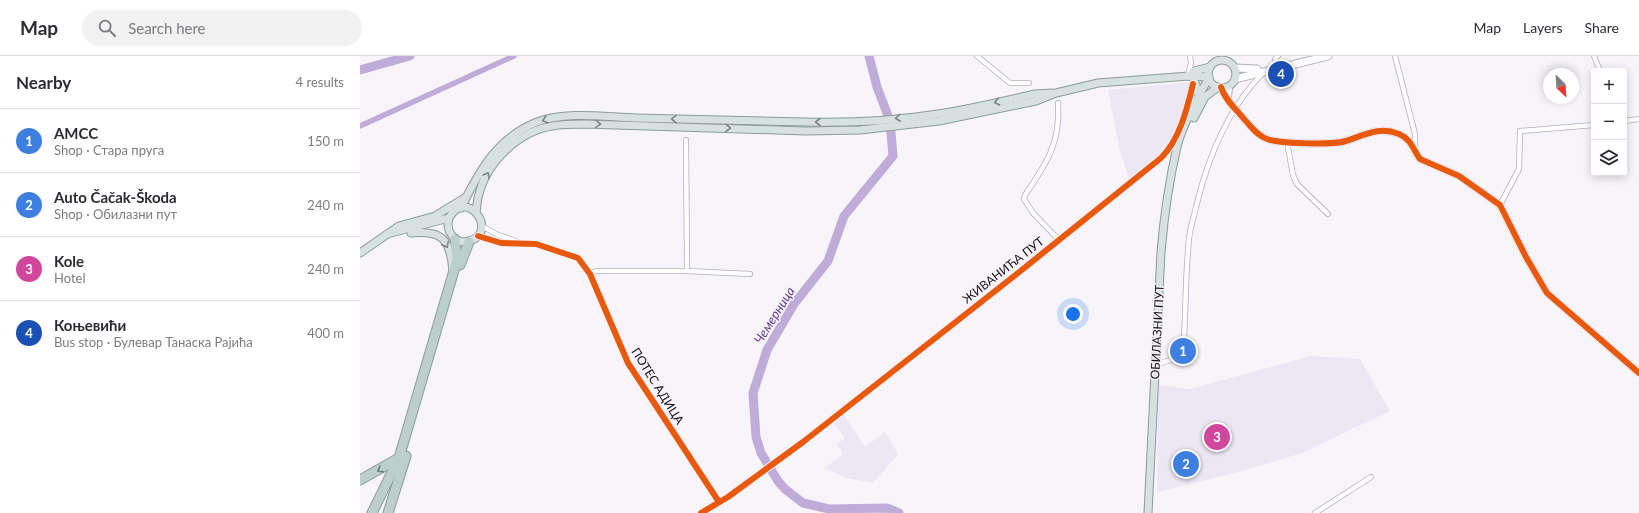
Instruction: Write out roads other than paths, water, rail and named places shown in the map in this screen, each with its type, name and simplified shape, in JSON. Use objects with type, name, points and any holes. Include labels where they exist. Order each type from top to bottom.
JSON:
[{"type":"highway","points":[[388,513],[457,258],[455,239]]},
{"type":"highway","points":[[379,513],[402,457],[460,261],[469,242]]},
{"type":"highway","points":[[360,480],[402,457]]},
{"type":"highway","points":[[372,513],[402,457]]},
{"type":"main road","points":[[1175,148],[1203,100],[1235,79],[1318,56]]},
{"type":"main road","points":[[1191,78],[1194,71],[1210,67],[1220,58],[1252,70],[1264,70],[1328,56]]},
{"type":"main road","points":[[1232,62],[1235,79]]},
{"type":"main road","points":[[1175,148],[1209,77],[1210,67]]},
{"type":"main road","points":[[476,212],[479,193],[496,160],[524,136],[550,126],[585,124],[806,131],[860,130],[1036,101],[1056,93],[1098,83],[1209,77]]},
{"type":"main road","points":[[1209,77],[1213,84],[1223,87]]},
{"type":"main road","points":[[1191,78],[1200,95]]},
{"type":"main road","points":[[461,208],[479,172],[504,142],[525,128],[548,118],[586,116],[857,122],[938,118]]},
{"type":"main road","name":"ОБИЛАЗНИ ПУТ","points":[[1148,513],[1164,218],[1175,148]]},
{"type":"main road","points":[[360,253],[372,243],[399,226],[434,216],[466,197]]},
{"type":"main road","points":[[387,234],[424,226],[449,218],[454,212],[461,208],[469,208],[476,212],[481,218],[482,226],[478,236],[469,242],[462,242],[455,239],[448,228],[449,218]]},
{"type":"main road","points":[[424,226],[448,228]]},
{"type":"main road","points":[[372,243],[403,234],[428,231],[441,237],[446,242],[453,274]]},
{"type":"street","points":[[977,56],[1010,83],[1029,83]]},
{"type":"street","name":"ЖИВАНИЋА ПУТ","points":[[719,502],[758,476],[794,449],[1175,148],[1191,78],[1190,56]]},
{"type":"street","points":[[1395,56],[1415,134],[1415,148]]},
{"type":"street","points":[[1594,56],[1599,68]]},
{"type":"street","points":[[1155,365],[1180,357],[1182,354],[1186,316],[1189,238],[1206,169],[1234,108],[1264,70]]},
{"type":"street","points":[[1223,87],[1224,96],[1228,98],[1234,108],[1258,135],[1267,139],[1287,142],[1340,142],[1375,130],[1399,134],[1406,138],[1415,148],[1420,159],[1459,176],[1500,205],[1526,257],[1547,293],[1639,373]]},
{"type":"street","points":[[1058,103],[1059,118],[1057,133],[1048,161],[1024,199],[1033,213],[1059,240]]},
{"type":"street","points":[[1627,121],[1639,119]]},
{"type":"street","points":[[1500,205],[1519,169],[1520,131],[1591,126]]},
{"type":"street","points":[[686,140],[687,271]]},
{"type":"street","points":[[1287,142],[1293,175],[1297,184],[1328,214]]},
{"type":"street","points":[[482,226],[498,236],[521,242]]},
{"type":"street","points":[[478,236],[501,243],[521,242]]},
{"type":"street","name":"ПОТЕС АДИЦА","points":[[521,242],[551,248],[578,258],[590,274],[628,363],[719,502]]},
{"type":"street","points":[[590,274],[596,271],[687,271],[750,274]]},
{"type":"street","points":[[1315,513],[1371,477]]},
{"type":"street","points":[[701,513],[719,502]]},
{"type":"waterway","name":"Чемерница","points":[[360,70],[410,56]]},
{"type":"waterway","points":[[360,126],[514,56]]},
{"type":"waterway","name":"Чемерница","points":[[869,56],[877,87],[890,121],[893,156],[844,216],[828,261],[794,304],[767,350],[753,393],[756,437],[761,453],[778,481],[785,489],[803,503],[829,509],[887,508],[899,513]]},
{"type":"place","name":"Коњевићи","points":[[1281,74]]},
{"type":"place","name":"АМСС","points":[[1183,351]]},
{"type":"place","name":"Kole","points":[[1217,437]]},
{"type":"place","name":"Auto Čačak-Škoda","points":[[1186,464]]}]
